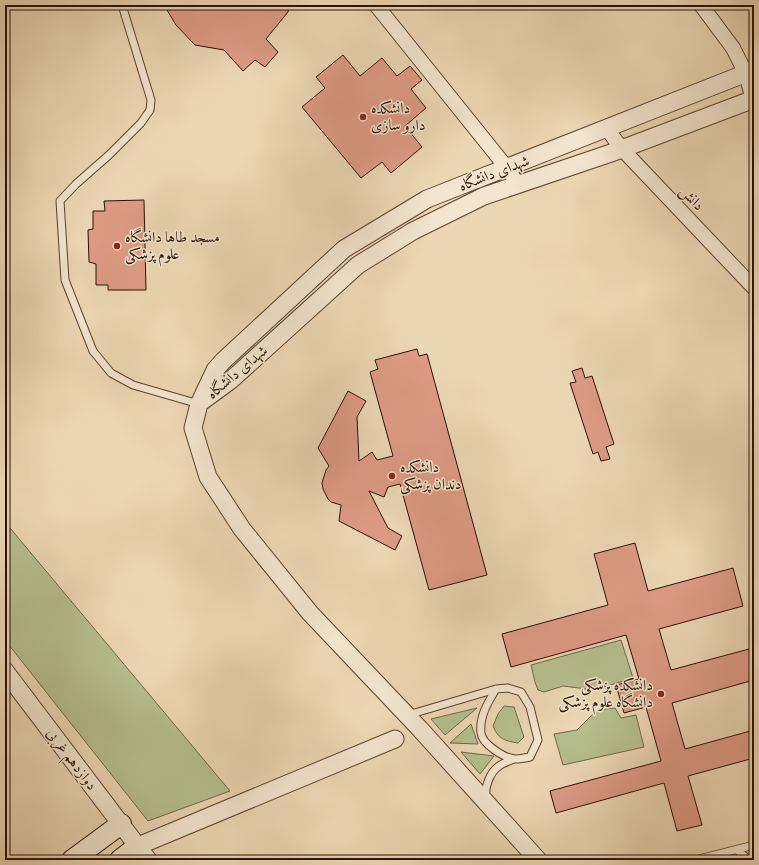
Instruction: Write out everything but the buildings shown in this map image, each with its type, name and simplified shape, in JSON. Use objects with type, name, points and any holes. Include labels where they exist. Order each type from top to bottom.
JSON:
[{"type":"main road","points":[[72,860],[121,824]]},
{"type":"main road","points":[[120,860],[143,853]]},
{"type":"street","points":[[376,5],[507,168],[518,184]]},
{"type":"street","points":[[701,5],[750,72],[753,99]]},
{"type":"street","name":"شهدای دانشگاه","points":[[199,404],[215,370],[223,361],[344,249],[427,199],[750,72]]},
{"type":"street","name":"شهدای دانشگاه","points":[[199,404],[231,380],[358,266],[413,231],[484,196],[622,149],[753,99]]},
{"type":"street","name":"دانش","points":[[607,129],[622,149],[754,288]]},
{"type":"street","points":[[199,404],[192,428],[208,477],[238,522],[310,613],[407,716],[538,860]]},
{"type":"street","name":"دوازدهم غربی","points":[[5,671],[143,853]]},
{"type":"street","points":[[143,853],[395,739]]},
{"type":"lane","points":[[122,5],[151,100],[150,110],[141,123],[60,201],[65,280],[93,352],[111,373],[133,385],[199,404]]},
{"type":"lane","points":[[407,716],[496,689],[508,688],[521,692],[530,707],[538,740],[530,757],[514,759],[498,766],[489,779],[485,790],[487,804]]},
{"type":"lane","points":[[496,689],[488,702],[482,719],[481,734],[485,743],[497,751],[514,759]]},
{"type":"lane","points":[[696,860],[754,845]]},
{"type":"lane","points":[[737,850],[749,860]]},
{"type":"green space","points":[[5,522],[230,791],[148,821],[5,640]]},
{"type":"green space","points":[[621,640],[633,678],[594,690],[563,686],[544,692],[538,690],[531,665]]},
{"type":"green space","points":[[504,706],[514,707],[524,737],[518,743],[502,739],[497,734],[493,726],[498,714]]},
{"type":"green space","points":[[477,708],[445,735],[431,719]]},
{"type":"green space","points":[[615,708],[621,718],[636,715],[644,747],[563,765],[554,734],[577,730],[597,710]]},
{"type":"green space","points":[[471,724],[478,744],[450,743]]},
{"type":"green space","points":[[461,752],[494,756],[480,774]]},
{"type":"place","name":"دانشکده دارو سازی","points":[[363,117]]},
{"type":"place","name":"مسجد طاها دانشگاه علوم پزشکی","points":[[117,246]]},
{"type":"place","name":"دانشکده دندان پزشکی","points":[[392,476]]},
{"type":"place","name":"دانشکده پزشکی دانشگاه علوم پزشکی","points":[[661,694]]}]
